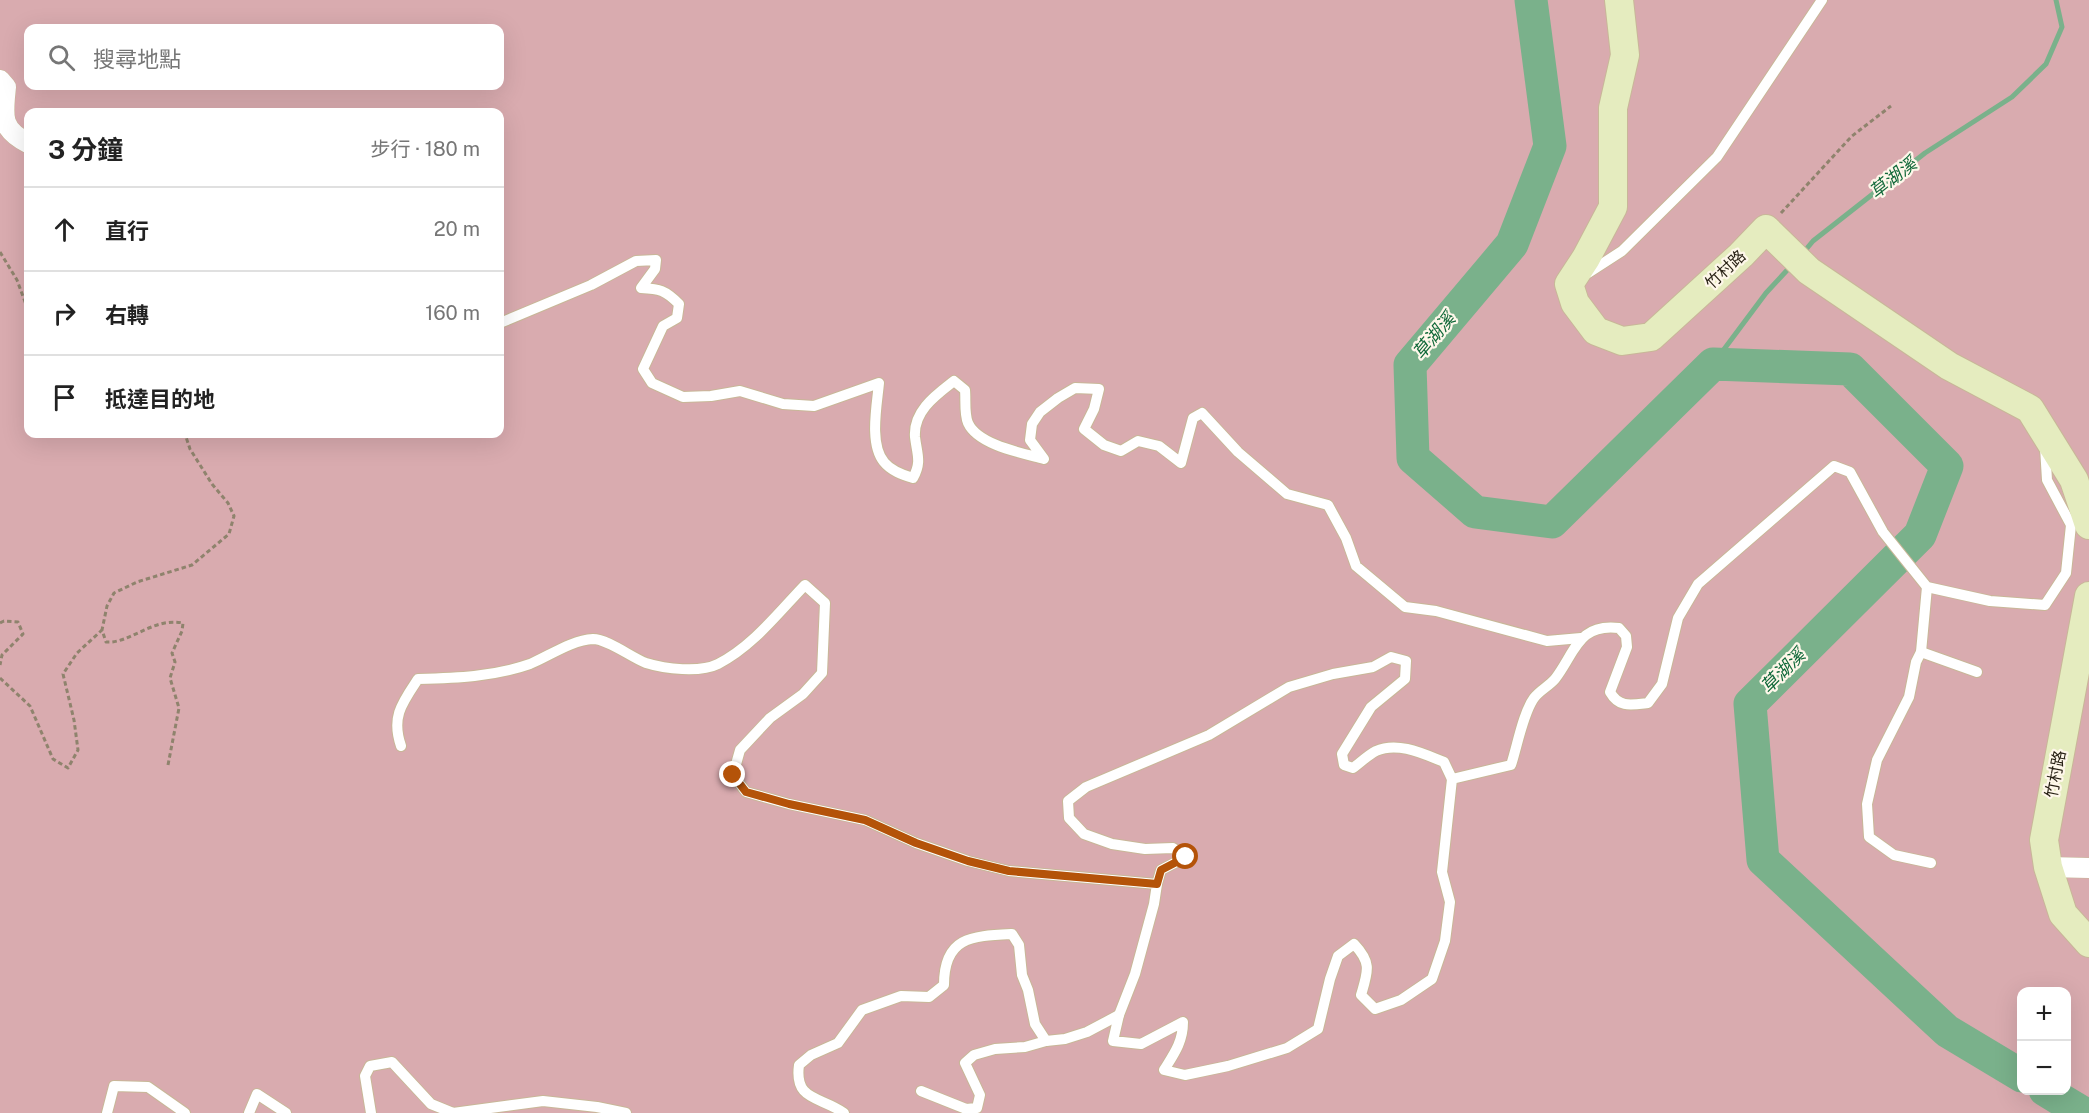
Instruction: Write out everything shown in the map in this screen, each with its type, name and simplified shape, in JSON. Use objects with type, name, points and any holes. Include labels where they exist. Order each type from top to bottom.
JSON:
[{"type":"street","points":[[1569,284],[1586,258],[1613,207],[1613,108],[1625,55],[1619,0]]},
{"type":"street","points":[[0,80],[6,87],[3,119],[6,128],[24,141]]},
{"type":"street","points":[[1766,229],[1809,271],[1949,366],[2030,409],[2074,480],[2089,525]]},
{"type":"street","name":"竹村路","points":[[1569,284],[1575,303],[1596,331],[1622,341],[1651,337],[1741,255],[1766,229]]},
{"type":"street","name":"竹村路","points":[[2089,596],[2048,808],[2044,840],[2048,867],[2063,914],[2089,943]]},
{"type":"street","points":[[2048,867],[2089,868]]},
{"type":"lane","points":[[1569,284],[1622,251],[1717,157],[1821,0]]},
{"type":"lane","points":[[504,321],[591,285],[636,261],[656,260],[655,269],[641,288],[658,289],[667,293],[679,304],[677,318],[663,326],[643,369],[652,383],[683,397],[711,396],[740,391],[783,405],[814,406],[879,383],[876,444],[884,463],[898,473],[913,478],[919,467],[915,433],[920,414],[933,398],[954,381],[965,390],[968,422],[979,437],[1013,451],[1044,459],[1030,440],[1032,424],[1040,412],[1075,388],[1099,389],[1094,409],[1084,429],[1104,445],[1121,451],[1138,441],[1159,446],[1181,463],[1193,418],[1202,413],[1238,452],[1287,494],[1328,505],[1346,538],[1356,566],[1405,607],[1436,611],[1547,641],[1581,638],[1603,626],[1619,628],[1626,636],[1627,647],[1610,692],[1615,700],[1624,705],[1648,703],[1662,684],[1677,618],[1698,584],[1834,466],[1850,472],[1882,532],[1927,587],[1990,601],[2045,605],[2066,573],[2071,525],[2047,480],[2044,432]]},
{"type":"lane","points":[[401,746],[396,730],[401,705],[418,679],[485,676],[529,664],[568,646],[594,639],[619,648],[645,663],[678,670],[716,665],[755,638],[805,585],[825,603],[822,673],[803,694],[770,718],[740,750],[733,775],[746,792],[789,804],[865,820],[916,843],[968,861],[1009,871],[1157,884]]},
{"type":"lane","points":[[1927,587],[1921,652],[1916,662],[1909,697],[1878,760],[1867,804],[1869,837],[1894,855],[1931,863]]},
{"type":"lane","points":[[1452,779],[1512,765],[1522,728],[1534,698],[1554,680],[1581,638]]},
{"type":"lane","points":[[1921,652],[1977,672]]},
{"type":"lane","points":[[1391,657],[1406,661],[1405,679],[1371,707],[1342,753],[1344,765],[1353,768],[1376,751],[1396,747],[1419,752],[1444,762],[1452,779],[1442,872],[1450,902],[1444,941],[1432,979],[1401,1000],[1375,1009],[1361,995],[1367,974],[1365,956],[1354,944],[1338,956],[1318,1029],[1287,1047],[1185,1075],[1164,1070],[1179,1047],[1183,1034],[1183,1022],[1141,1044],[1113,1041],[1119,1015],[1135,974],[1161,870],[1186,857],[1173,848],[1144,849],[1112,844],[1084,834],[1069,818],[1068,801],[1086,787],[1209,735],[1290,687],[1333,674],[1373,667],[1391,657]]},
{"type":"lane","points":[[844,1113],[804,1092],[797,1078],[799,1065],[811,1055],[838,1043],[862,1010],[901,996],[929,997],[944,986],[948,959],[954,946],[962,941],[1012,934],[1019,945],[1022,975],[1028,990],[1035,1024],[1046,1041]]},
{"type":"lane","points":[[921,1091],[966,1109],[977,1108],[980,1095],[965,1063],[974,1055],[995,1049],[1025,1047],[1065,1039],[1087,1032],[1119,1015]]},
{"type":"lane","points":[[371,1113],[365,1076],[370,1066],[392,1062],[431,1104],[453,1113],[543,1101],[626,1113]]},
{"type":"lane","points":[[107,1113],[114,1086],[148,1087],[185,1113]]},
{"type":"lane","points":[[249,1113],[257,1094],[286,1113]]},
{"type":"path","points":[[1766,229],[1852,136],[1891,106]]},
{"type":"path","points":[[0,252],[17,280],[24,299]]},
{"type":"path","points":[[168,765],[179,708],[170,678],[175,662],[172,653],[182,631],[183,623],[174,621],[142,630],[114,643],[106,642],[102,630],[107,606],[114,593],[137,582],[192,565],[229,534],[234,516],[228,503],[212,484],[190,449],[186,438]]},
{"type":"path","points":[[0,623],[18,622],[23,634],[2,655],[0,665]]},
{"type":"path","points":[[0,678],[30,706],[53,759],[68,768],[78,750],[74,720],[63,674],[77,653],[102,630]]},
{"type":"shaded area","points":[[0,0],[2089,0],[2089,1113],[0,1113]]},
{"type":"waterway","name":"草湖溪","points":[[1531,0],[1550,146],[1512,244],[1410,365],[1413,458],[1475,512],[1552,522],[1713,364],[1850,369],[1947,466],[1920,535],[1750,704],[1763,860],[1947,1031],[2017,1073]]},
{"type":"waterway","name":"草湖溪","points":[[1803,253],[1813,241],[1925,153],[2012,97],[2046,64],[2062,27],[2056,0]]},
{"type":"waterway","name":"草湖溪","points":[[1713,364],[1766,293],[1791,266]]},
{"type":"waterway","name":"草湖溪","points":[[2053,1095],[2083,1113]]},
{"type":"route","points":[[733,775],[746,792],[789,804],[865,820],[916,843],[968,861],[1009,871],[1157,884],[1161,870],[1186,857]]}]
